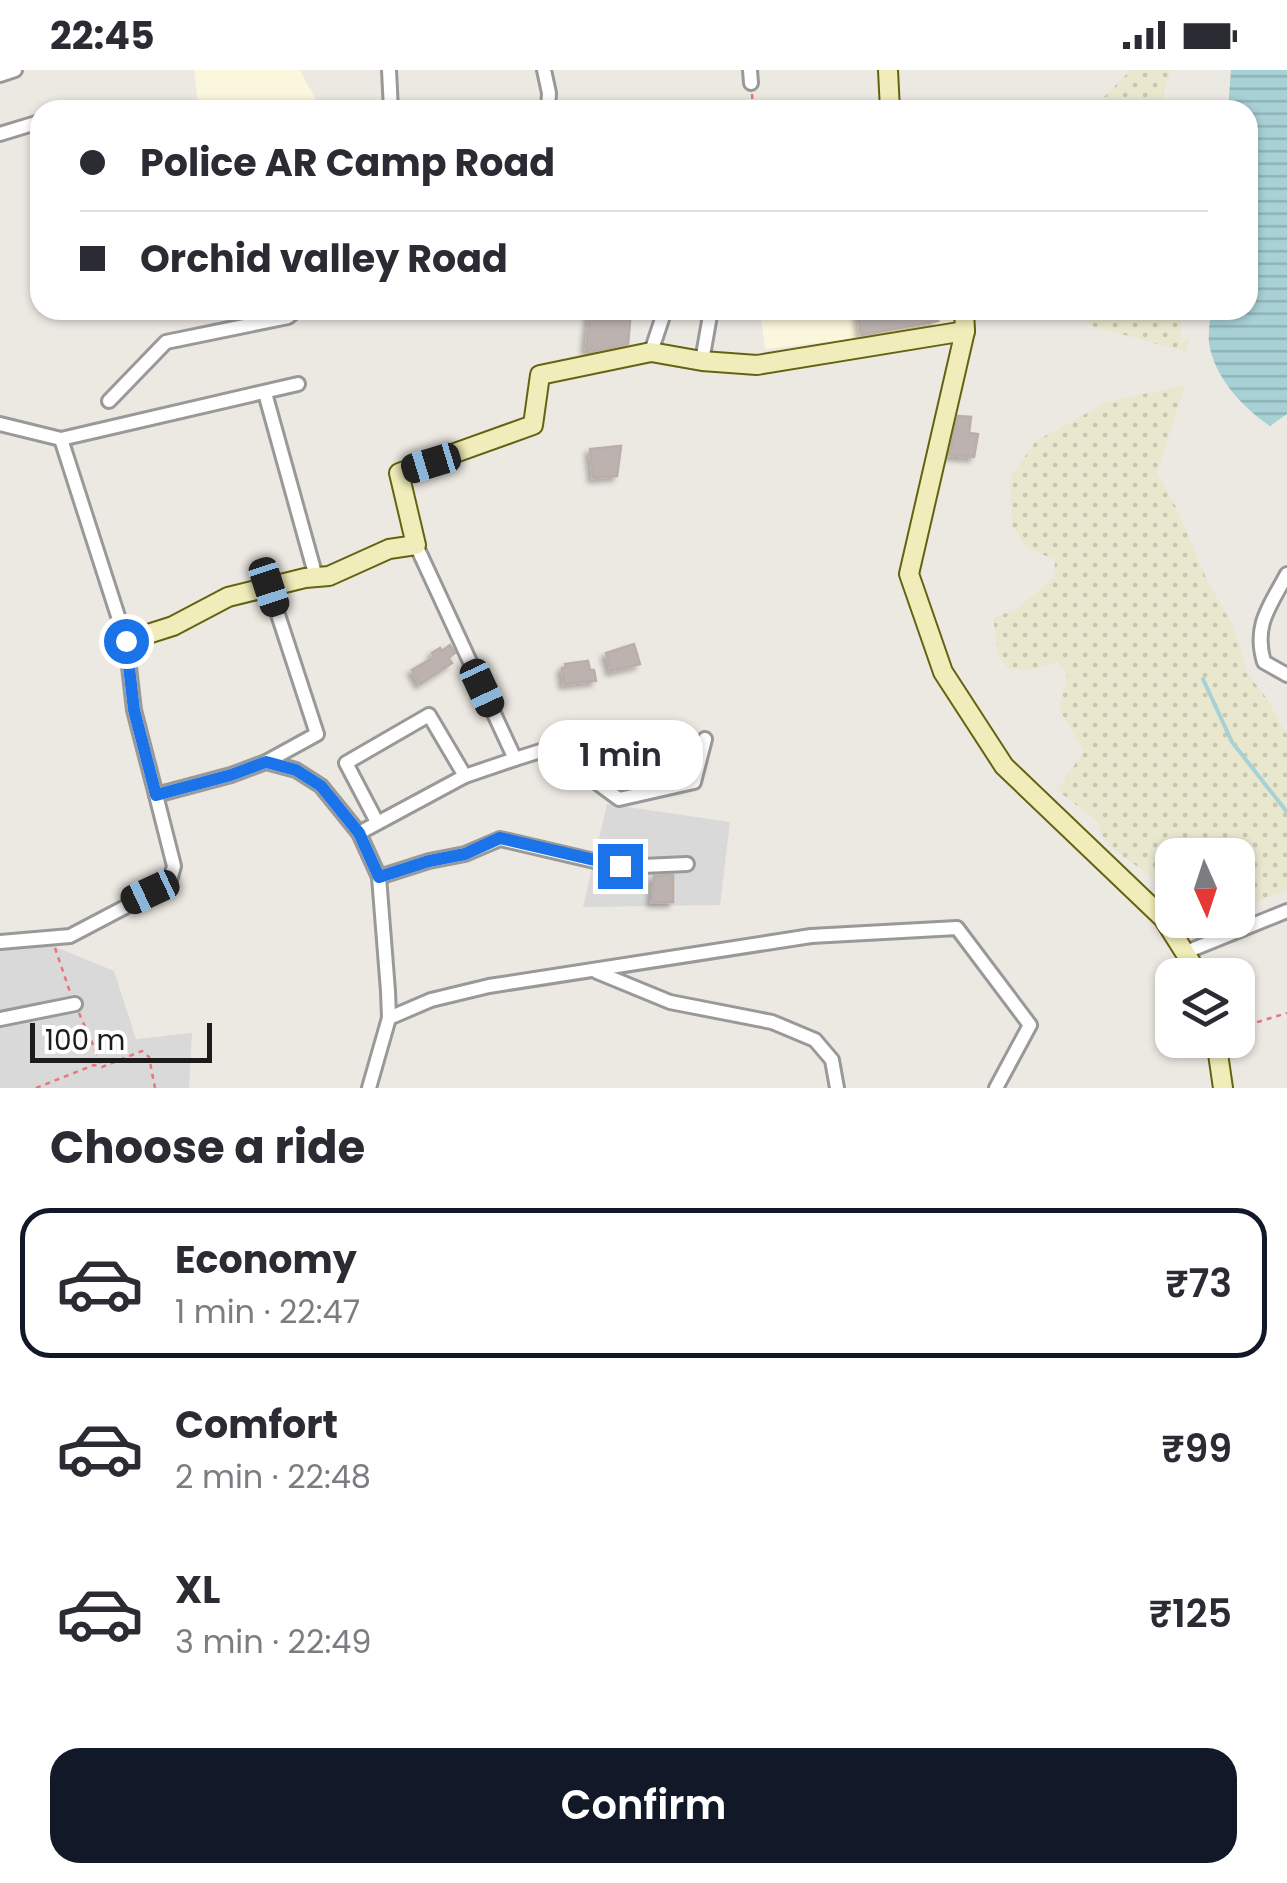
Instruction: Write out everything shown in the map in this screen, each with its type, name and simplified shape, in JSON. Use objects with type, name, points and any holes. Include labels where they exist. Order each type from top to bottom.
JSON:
[{"type":"street","points":[[0,75],[15,70]]},
{"type":"street","points":[[390,70],[391,100]]},
{"type":"street","points":[[544,70],[549,100]]},
{"type":"street","points":[[888,70],[890,100]]},
{"type":"street","points":[[0,134],[30,126]]},
{"type":"street","points":[[109,401],[166,342],[269,320]]},
{"type":"street","points":[[652,352],[662,320]]},
{"type":"street","points":[[702,361],[709,320]]},
{"type":"street","points":[[964,320],[909,574],[942,672],[1004,766],[1164,918],[1189,958]]},
{"type":"street","points":[[515,759],[416,545],[399,473],[532,425],[540,375],[652,352],[757,365],[965,331]]},
{"type":"street","points":[[0,424],[61,439],[298,384]]},
{"type":"street","points":[[265,393],[316,577]]},
{"type":"street","points":[[0,942],[52,940],[83,930],[169,884],[174,866],[134,710],[126,641],[61,439]]},
{"type":"street","points":[[126,641],[173,626],[228,597],[329,576],[389,549],[416,545]]},
{"type":"street","points":[[1287,574],[1266,612],[1257,640],[1264,662],[1287,674]]},
{"type":"street","points":[[156,795],[266,762],[317,734],[269,587]]},
{"type":"street","points":[[377,822],[346,763],[429,715],[465,776]]},
{"type":"street","points":[[359,833],[465,776],[550,748],[619,799],[694,782],[704,739]]},
{"type":"street","points":[[266,762],[296,770],[321,786],[359,833],[379,877],[388,1018],[369,1088]]},
{"type":"street","points":[[379,877],[465,854],[500,838],[620,866],[687,864]]},
{"type":"street","points":[[1186,952],[1287,910]]},
{"type":"street","points":[[388,1018],[458,993],[594,970],[811,936],[957,928],[1030,1025],[996,1088]]},
{"type":"street","points":[[594,970],[670,1002],[772,1022],[815,1040],[832,1060],[837,1088]]},
{"type":"street","points":[[0,1019],[76,1004]]},
{"type":"street","points":[[1219,1058],[1223,1088]]},
{"type":"path","points":[[1255,1023],[1287,1014]]},
{"type":"path","points":[[36,1088],[142,1051],[150,1057],[154,1088]]},
{"type":"shaded area","points":[[194,70],[300,70],[316,100],[198,100]]},
{"type":"shaded area","points":[[761,320],[955,320],[959,327],[765,349]]},
{"type":"shaded area","points":[[607,804],[730,822],[720,905],[583,907]]},
{"type":"shaded area","points":[[0,935],[46,943],[114,971],[136,1039],[192,1033],[189,1088],[0,1088]]},
{"type":"green space","points":[[1131,70],[1171,70],[1164,100],[1101,100]]},
{"type":"green space","points":[[1084,320],[1181,320],[1180,346],[1190,337],[1186,352],[1092,326]]},
{"type":"green space","points":[[1185,385],[1157,472],[1234,628],[1247,673],[1268,700],[1287,735],[1287,890],[1255,902],[1255,838],[1155,838],[1155,878],[1116,852],[1104,839],[1096,820],[1057,790],[1084,751],[1059,709],[1067,674],[1057,662],[1032,670],[1008,669],[998,653],[993,618],[1017,609],[1054,577],[1055,560],[1026,547],[1012,526],[1010,477],[1036,441],[1107,402]]},
{"type":"water","points":[[1231,70],[1287,70],[1287,414],[1270,426],[1231,390],[1217,368],[1209,343],[1210,320],[1258,320],[1258,100],[1229,100]]},
{"type":"building","points":[[589,320],[630,320],[628,344],[586,349]]},
{"type":"building","points":[[859,320],[938,321],[861,335]]},
{"type":"building","points":[[958,416],[971,417],[969,433],[978,434],[974,457],[949,455]]},
{"type":"building","points":[[621,446],[617,476],[593,478],[590,449]]},
{"type":"building","points":[[634,644],[640,664],[611,671],[606,653]]},
{"type":"building","points":[[450,645],[455,653],[448,658],[452,663],[420,684],[412,670],[434,657],[432,653]]},
{"type":"building","points":[[588,661],[596,681],[564,684],[565,664]]},
{"type":"building","points":[[673,875],[673,902],[652,902],[654,876]]},
{"type":"waterway","points":[[1203,679],[1232,742],[1287,812]]},
{"type":"route","points":[[126,641],[134,710],[156,795],[266,762],[296,770],[321,786],[359,833],[379,877],[465,854],[500,838],[620,866]]}]
